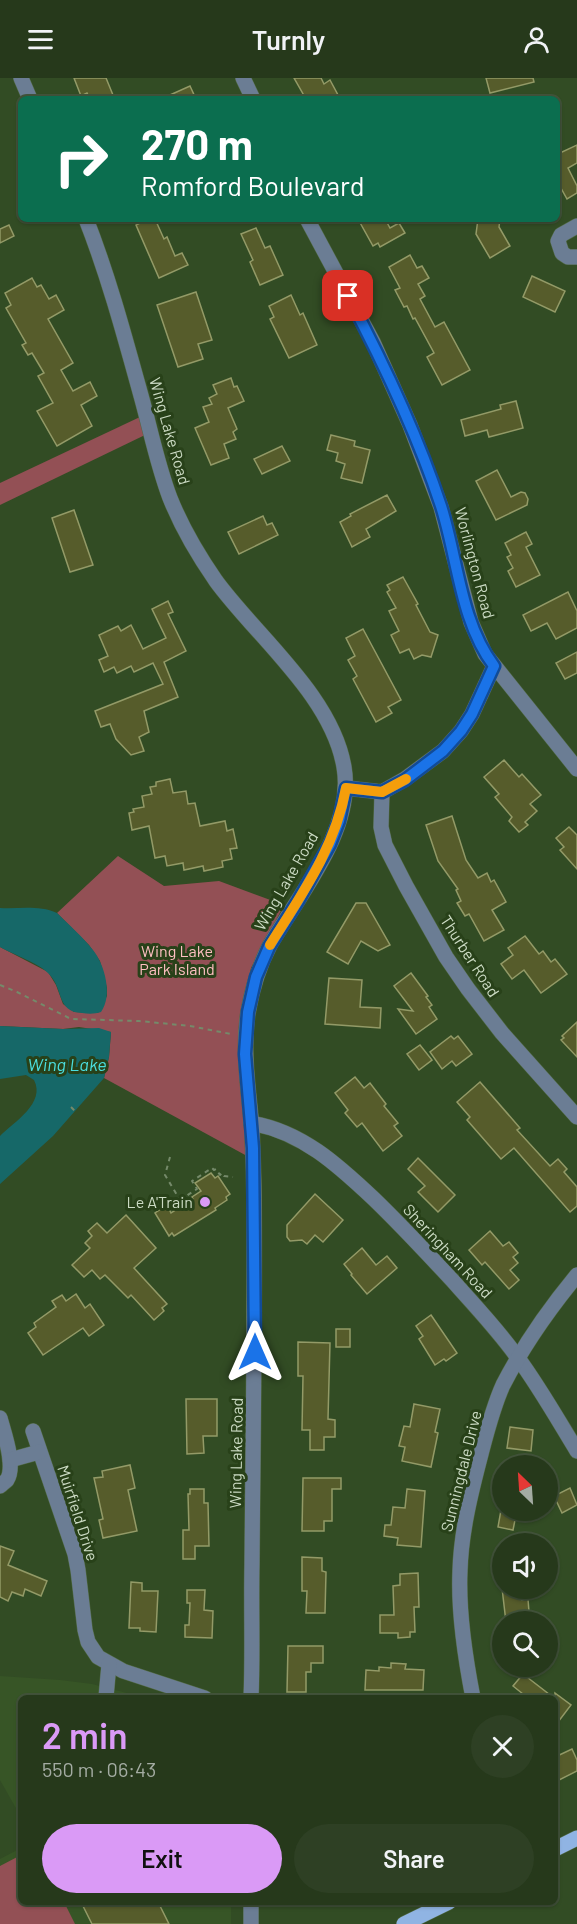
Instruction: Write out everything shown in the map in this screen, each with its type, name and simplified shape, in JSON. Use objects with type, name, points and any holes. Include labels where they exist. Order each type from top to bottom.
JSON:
[{"type":"main road","points":[[558,1848],[577,1838]]},
{"type":"main road","points":[[404,1924],[443,1905]]},
{"type":"street","points":[[21,78],[29,96]]},
{"type":"street","points":[[243,78],[252,96]]},
{"type":"street","name":"Wing Lake Road","points":[[87,222],[99,252],[128,348],[165,482],[179,518],[217,582],[317,705],[342,754],[345,772],[346,788],[339,821],[330,844],[262,962],[252,992],[245,1036],[254,1196],[255,1375],[251,1695]]},
{"type":"street","name":"Worlington Road","points":[[309,222],[373,342],[410,425],[441,507],[471,622],[485,654],[577,769]]},
{"type":"street","points":[[577,226],[561,235],[558,241],[562,254],[577,257]]},
{"type":"street","points":[[346,788],[382,792],[405,780],[452,742],[472,714],[494,666]]},
{"type":"street","name":"Thurber Road","points":[[382,792],[381,827],[385,845],[446,957],[502,1033],[577,1117]]},
{"type":"street","name":"Sheringham Road","points":[[251,1123],[267,1125],[321,1152],[422,1246],[518,1358],[577,1451]]},
{"type":"street","name":"Sunningdale Drive","points":[[473,1695],[460,1596],[462,1540],[474,1480],[490,1419],[502,1387],[548,1312],[577,1275]]},
{"type":"street","points":[[0,1418],[11,1470],[8,1479],[0,1486]]},
{"type":"street","name":"Muirfield Drive","points":[[33,1431],[75,1554],[88,1642],[98,1657],[109,1664]]},
{"type":"street","points":[[10,1460],[39,1452]]},
{"type":"street","points":[[107,1695],[109,1664],[123,1671],[196,1695]]},
{"type":"street","points":[[251,1905],[251,1924]]},
{"type":"path","points":[[0,985],[71,1018],[180,1025],[245,1036]]},
{"type":"path","points":[[71,1107],[76,1112]]},
{"type":"path","points":[[170,1157],[165,1175],[183,1205]]},
{"type":"path","points":[[180,1200],[197,1190],[192,1181],[212,1168],[216,1169],[220,1175],[222,1173],[224,1176],[233,1176]]},
{"type":"shaded area","points":[[0,1676],[92,1684],[134,1695],[18,1695],[18,1812],[0,1780]]},
{"type":"shaded area","points":[[18,1850],[18,1905],[231,1905],[231,1924],[0,1924],[0,1859]]},
{"type":"green space","points":[[140,417],[145,435],[0,505],[0,483]]},
{"type":"green space","name":"Wing Lake Park Island","points":[[118,856],[164,886],[219,881],[284,905],[251,968],[245,1005],[247,1156],[104,1078],[111,1032],[79,1027],[63,1029],[0,1026],[0,947],[48,972],[63,1004],[74,1012],[98,1013],[107,996],[100,961],[89,945],[57,913]]},
{"type":"green space","points":[[18,1857],[18,1905],[66,1905],[75,1924],[0,1924],[0,1866]]},
{"type":"water","name":"Wing Lake","points":[[0,908],[36,908],[57,913],[89,945],[101,964],[106,981],[105,1005],[101,1012],[74,1012],[68,1009],[61,999],[54,980],[45,970],[0,947]]},
{"type":"water","name":"Wing Lake","points":[[0,1026],[99,1028],[111,1032],[104,1078],[53,1136],[0,1184],[0,1136],[27,1111],[36,1096],[37,1088],[34,1080],[26,1075],[0,1079]]},
{"type":"building","points":[[74,78],[106,78],[113,95],[88,96],[87,93],[81,96]]},
{"type":"building","points":[[294,78],[321,78],[324,84],[330,80],[338,95],[336,96],[304,96]]},
{"type":"building","points":[[486,78],[533,78],[534,82],[490,93]]},
{"type":"building","points":[[190,86],[195,96],[168,96]]},
{"type":"building","points":[[577,145],[577,163],[568,168],[577,186],[577,193],[567,199],[560,186],[560,153]]},
{"type":"building","points":[[142,222],[156,222],[164,239],[167,237],[175,256],[182,253],[188,265],[159,278],[136,225]]},
{"type":"building","points":[[360,222],[387,222],[390,228],[399,223],[405,233],[380,247],[378,243],[373,246]]},
{"type":"building","points":[[478,222],[500,222],[499,227],[510,246],[490,258],[476,234]]},
{"type":"building","points":[[9,225],[14,236],[0,243],[0,229]]},
{"type":"building","points":[[256,228],[265,248],[270,246],[283,275],[260,285],[250,262],[253,260],[241,234]]},
{"type":"building","points":[[410,255],[417,268],[422,266],[429,278],[418,284],[425,296],[420,299],[435,327],[444,322],[470,370],[442,385],[427,357],[434,353],[415,318],[413,319],[407,306],[404,307],[395,290],[400,288],[389,267]]},
{"type":"building","points":[[532,276],[565,291],[555,312],[523,297]]},
{"type":"building","points":[[32,278],[37,287],[41,285],[49,299],[56,295],[64,310],[48,319],[73,363],[61,370],[73,391],[90,382],[97,396],[81,405],[92,426],[57,446],[37,411],[53,403],[38,376],[44,373],[32,353],[28,355],[22,345],[26,343],[6,308],[11,305],[5,293]]},
{"type":"building","points":[[196,292],[212,340],[198,344],[203,359],[178,367],[157,305]]},
{"type":"building","points":[[291,295],[300,315],[303,313],[317,345],[289,358],[270,319],[274,317],[269,306]]},
{"type":"building","points":[[231,378],[234,387],[237,386],[244,401],[228,408],[237,429],[233,432],[236,439],[224,444],[229,458],[211,465],[195,428],[209,422],[203,407],[212,404],[209,398],[217,394],[213,385]]},
{"type":"building","points":[[516,401],[523,428],[489,437],[487,430],[465,436],[461,420],[501,409],[500,405]]},
{"type":"building","points":[[331,435],[355,441],[354,446],[370,450],[362,483],[341,478],[345,464],[336,461],[338,453],[327,450]]},
{"type":"building","points":[[282,446],[290,461],[262,474],[254,459]]},
{"type":"building","points":[[497,470],[511,497],[521,492],[525,493],[528,499],[527,505],[496,520],[476,481]]},
{"type":"building","points":[[387,495],[396,511],[366,529],[370,537],[352,547],[340,522],[351,516],[350,514]]},
{"type":"building","points":[[74,510],[93,565],[70,572],[52,518]]},
{"type":"building","points":[[263,516],[267,525],[272,523],[278,535],[239,554],[228,532]]},
{"type":"building","points":[[526,532],[532,544],[526,547],[540,575],[516,587],[508,571],[513,568],[507,557],[511,555],[505,543]]},
{"type":"building","points":[[403,577],[430,632],[438,635],[431,657],[422,655],[414,659],[409,649],[400,653],[391,635],[399,631],[389,611],[396,608],[387,592],[390,590],[387,585]]},
{"type":"building","points":[[568,592],[577,611],[577,628],[556,639],[547,623],[531,631],[523,615]]},
{"type":"building","points":[[168,601],[173,612],[168,614],[186,651],[164,662],[178,697],[144,711],[149,732],[139,737],[144,751],[131,755],[116,739],[110,724],[101,727],[95,711],[163,684],[153,663],[134,672],[131,666],[117,673],[114,667],[104,672],[99,660],[108,656],[99,635],[118,626],[121,631],[131,625],[143,649],[166,638],[152,609]]},
{"type":"building","points":[[363,629],[401,700],[388,707],[392,713],[376,722],[353,679],[357,676],[348,660],[355,656],[346,638]]},
{"type":"building","points":[[577,652],[577,673],[565,679],[556,663]]},
{"type":"building","points":[[504,760],[519,777],[522,774],[541,795],[530,804],[537,811],[525,822],[528,825],[519,832],[509,821],[512,817],[495,797],[499,794],[484,777]]},
{"type":"building","points":[[170,779],[173,793],[186,791],[188,804],[195,803],[200,826],[225,821],[227,831],[233,829],[237,848],[230,849],[232,859],[222,861],[223,867],[204,871],[203,866],[184,870],[183,863],[167,866],[165,856],[155,858],[149,826],[132,830],[129,813],[134,812],[133,809],[144,807],[142,796],[152,794],[150,787],[156,786],[156,782]]},
{"type":"building","points":[[452,816],[466,860],[478,878],[487,873],[491,882],[494,880],[506,902],[492,910],[504,930],[484,941],[469,914],[465,916],[457,903],[461,901],[456,890],[458,889],[438,861],[426,825]]},
{"type":"building","points":[[569,827],[577,835],[577,869],[560,850],[564,847],[556,838]]},
{"type":"building","points":[[356,903],[366,903],[390,945],[378,951],[361,941],[348,964],[327,952]]},
{"type":"building","points":[[525,936],[539,954],[543,951],[551,962],[555,959],[567,974],[541,993],[524,970],[512,979],[501,964],[513,955],[508,948]]},
{"type":"building","points":[[411,973],[428,996],[426,997],[432,1005],[429,1007],[437,1019],[416,1034],[398,1009],[413,1011],[394,986]]},
{"type":"building","points":[[329,978],[362,980],[360,1007],[381,1008],[380,1028],[325,1024]]},
{"type":"building","points":[[577,1022],[577,1057],[561,1040],[564,1038],[562,1036]]},
{"type":"building","points":[[451,1036],[454,1039],[458,1036],[472,1054],[456,1066],[452,1061],[442,1069],[430,1052]]},
{"type":"building","points":[[420,1045],[432,1060],[419,1070],[407,1054]]},
{"type":"building","points":[[355,1077],[364,1088],[370,1083],[398,1123],[394,1126],[402,1136],[383,1151],[362,1123],[357,1127],[345,1113],[348,1110],[335,1093]]},
{"type":"building","points":[[480,1082],[520,1128],[517,1130],[550,1166],[558,1159],[567,1169],[564,1172],[577,1187],[577,1206],[570,1212],[514,1148],[501,1159],[467,1120],[470,1117],[457,1102]]},
{"type":"building","points":[[418,1158],[455,1195],[438,1212],[418,1192],[425,1186],[408,1169]]},
{"type":"building","name":"Le A'Train","points":[[211,1173],[215,1178],[218,1176],[230,1194],[226,1197],[227,1200],[215,1208],[216,1210],[174,1236],[172,1233],[169,1236],[155,1213],[167,1205],[171,1213],[193,1199],[192,1197],[201,1191],[195,1183]]},
{"type":"building","points":[[315,1194],[343,1220],[323,1242],[315,1235],[307,1244],[302,1240],[290,1241],[287,1237],[287,1225]]},
{"type":"building","points":[[126,1215],[156,1248],[134,1268],[167,1304],[162,1308],[164,1311],[154,1320],[131,1295],[128,1298],[105,1275],[100,1279],[92,1270],[84,1277],[72,1265],[90,1248],[85,1243],[92,1236],[88,1231],[97,1223],[107,1233]]},
{"type":"building","points":[[490,1231],[503,1246],[509,1242],[518,1253],[513,1257],[518,1263],[510,1270],[519,1280],[509,1289],[485,1262],[482,1265],[469,1250]]},
{"type":"building","points":[[362,1248],[376,1265],[387,1256],[397,1268],[367,1294],[344,1264]]},
{"type":"building","points":[[76,1294],[85,1308],[90,1304],[104,1325],[89,1336],[83,1328],[43,1355],[28,1333],[36,1327],[34,1323],[56,1307],[52,1301],[62,1295],[66,1301]]},
{"type":"building","points":[[431,1315],[457,1353],[435,1365],[419,1339],[423,1336],[416,1326]]},
{"type":"building","points":[[336,1329],[350,1329],[350,1347],[336,1347]]},
{"type":"building","points":[[298,1342],[330,1343],[328,1419],[335,1420],[335,1437],[324,1437],[324,1450],[310,1450],[310,1430],[302,1430],[303,1376],[298,1376]]},
{"type":"building","points":[[186,1399],[217,1399],[217,1436],[203,1436],[204,1453],[187,1454]]},
{"type":"building","points":[[414,1404],[440,1409],[431,1467],[402,1461],[405,1447],[399,1446],[404,1426],[410,1427]]},
{"type":"building","points":[[510,1427],[533,1430],[531,1451],[507,1448]]},
{"type":"building","points":[[130,1465],[135,1488],[128,1490],[137,1531],[103,1538],[99,1520],[103,1519],[94,1478],[103,1477],[102,1471]]},
{"type":"building","points":[[303,1478],[341,1478],[341,1489],[332,1489],[332,1521],[324,1521],[324,1531],[302,1531]]},
{"type":"building","points":[[570,1488],[577,1505],[562,1513],[558,1504],[558,1494]]},
{"type":"building","points":[[190,1489],[204,1489],[204,1503],[208,1503],[209,1546],[195,1546],[195,1559],[183,1559],[183,1530],[189,1530],[188,1494],[190,1494]]},
{"type":"building","points":[[407,1489],[425,1491],[421,1547],[397,1545],[398,1538],[384,1536],[385,1525],[391,1525],[393,1507],[405,1508]]},
{"type":"building","points":[[499,1521],[515,1521],[513,1530],[498,1527]]},
{"type":"building","points":[[0,1546],[14,1551],[8,1565],[47,1581],[41,1596],[25,1589],[23,1596],[12,1592],[8,1601],[0,1597]]},
{"type":"building","points":[[302,1557],[322,1558],[322,1571],[326,1572],[325,1613],[306,1613],[307,1591],[302,1591]]},
{"type":"building","points":[[418,1573],[419,1607],[414,1607],[415,1632],[410,1632],[410,1637],[398,1638],[398,1633],[380,1633],[380,1615],[394,1615],[393,1586],[400,1585],[400,1574]]},
{"type":"building","points":[[131,1582],[142,1583],[142,1591],[158,1591],[156,1632],[129,1628]]},
{"type":"building","points":[[187,1590],[205,1590],[204,1610],[213,1611],[212,1638],[185,1637],[185,1625],[189,1625],[190,1603],[187,1603]]},
{"type":"building","points":[[503,1599],[528,1599],[529,1611],[505,1611]]},
{"type":"building","points":[[288,1646],[323,1646],[323,1663],[311,1663],[311,1672],[306,1672],[306,1692],[287,1692]]},
{"type":"building","points":[[391,1663],[406,1664],[405,1669],[424,1670],[423,1690],[365,1690],[366,1670],[379,1671],[379,1667],[391,1668]]},
{"type":"building","points":[[520,1677],[527,1677],[550,1695],[524,1695],[513,1686]]},
{"type":"building","points":[[558,1695],[571,1705],[558,1722]]},
{"type":"building","points":[[572,1749],[577,1760],[577,1771],[558,1780],[558,1756]]},
{"type":"building","points":[[82,1905],[160,1905],[169,1924],[92,1924]]},
{"type":"slow traffic","points":[[270,945],[315,873],[330,844],[339,821],[346,788],[382,792],[406,779]]},
{"type":"place","name":"Le A'Train","points":[[205,1202]]},
{"type":"route","points":[[255,1352],[253,1148],[245,1068],[245,1036],[256,977],[269,947],[315,873],[330,844],[339,821],[346,788],[382,792],[405,780],[443,751],[461,731],[472,714],[494,666],[485,654],[471,622],[441,507],[417,441],[383,363],[348,296]]}]
